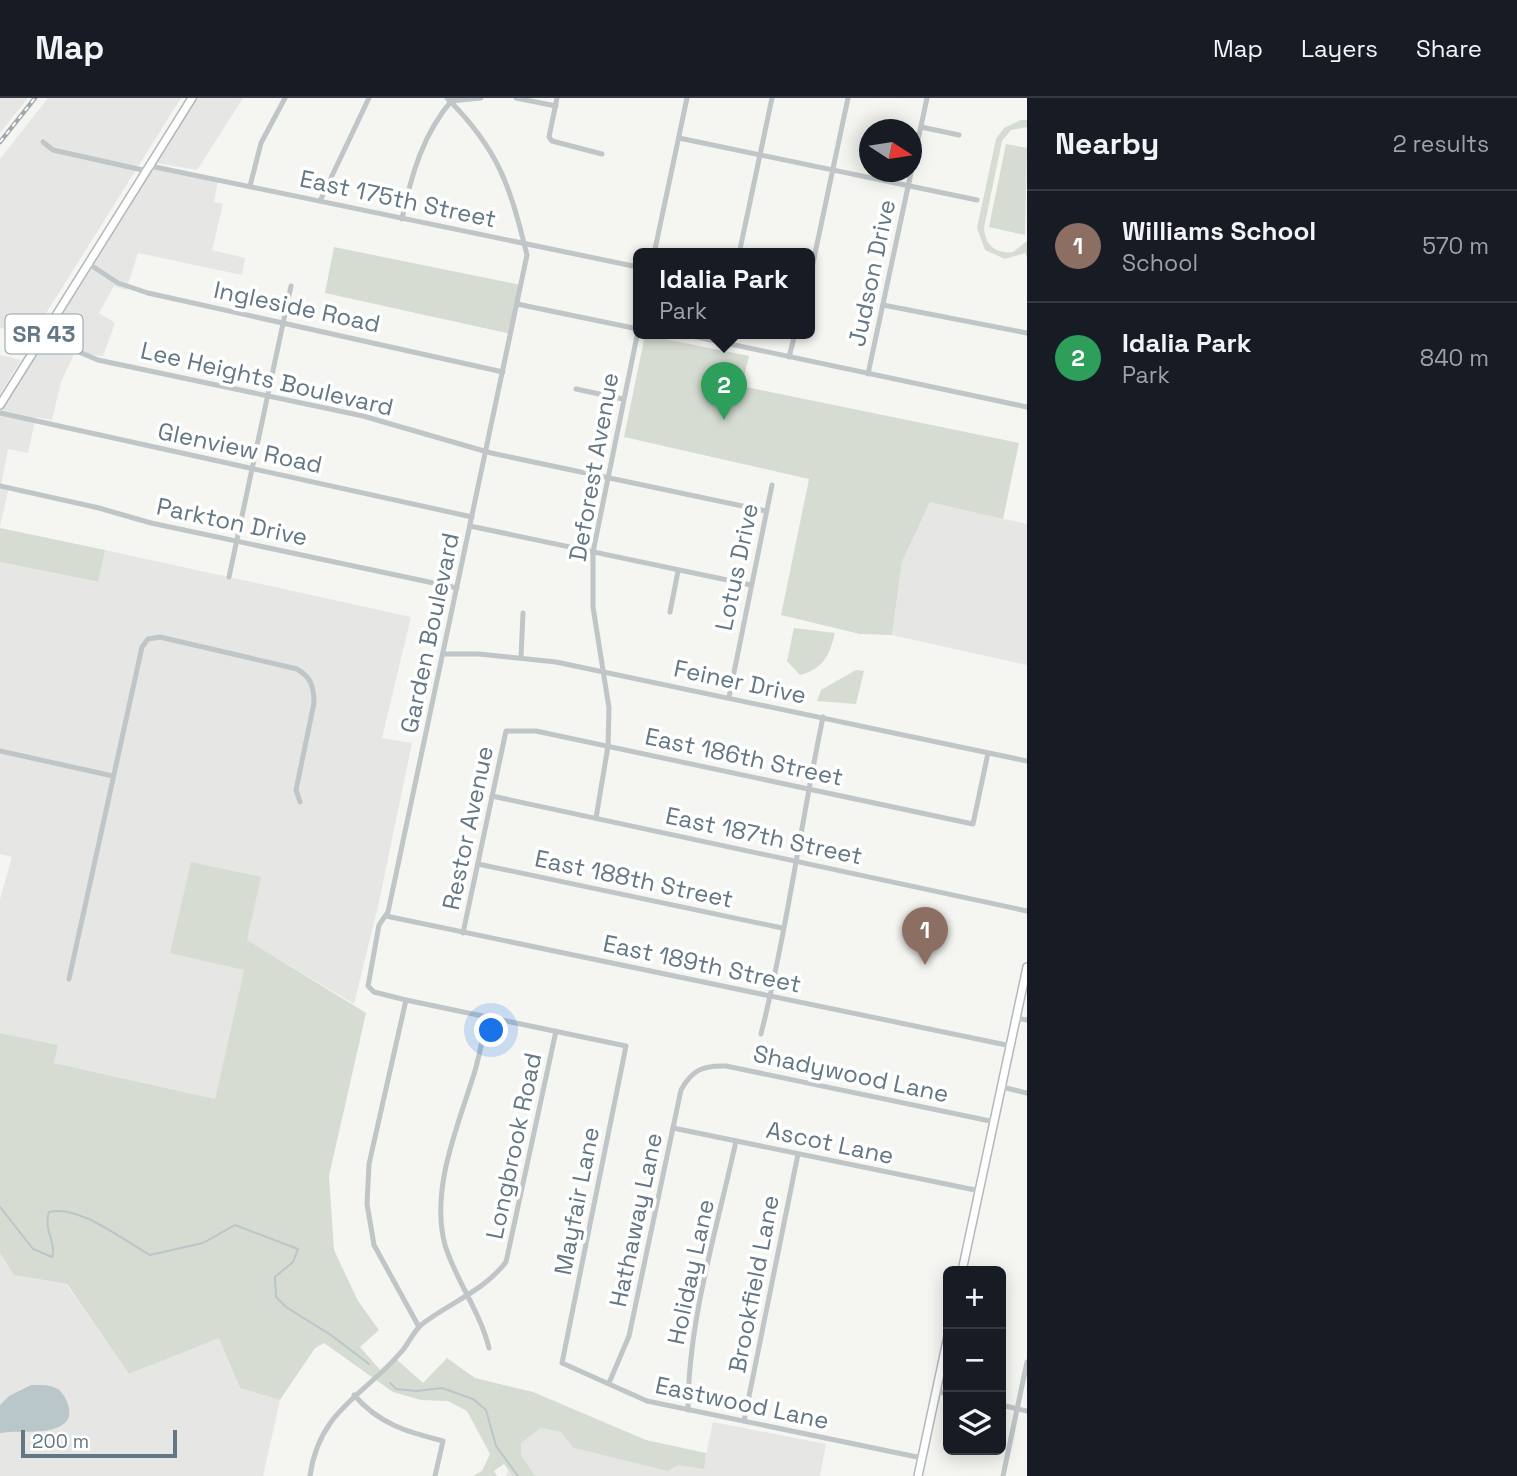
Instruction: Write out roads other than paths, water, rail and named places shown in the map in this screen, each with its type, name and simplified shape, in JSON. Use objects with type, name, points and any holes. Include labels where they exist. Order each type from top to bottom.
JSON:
[{"type":"main road","name":"SR 43","points":[[0,405],[192,98]]},
{"type":"main road","points":[[963,1266],[1027,967]]},
{"type":"main road","points":[[918,1476],[943,1359]]},
{"type":"street","points":[[250,186],[261,143],[285,98]]},
{"type":"street","points":[[320,201],[369,98]]},
{"type":"street","points":[[402,219],[416,163],[450,99],[481,98]]},
{"type":"street","points":[[516,98],[556,106]]},
{"type":"street","points":[[557,98],[550,137],[552,141],[602,154]]},
{"type":"street","points":[[655,248],[687,98]]},
{"type":"street","points":[[740,248],[772,98]]},
{"type":"street","points":[[815,253],[848,98]]},
{"type":"street","name":"Judson Drive","points":[[922,122],[927,98]]},
{"type":"street","name":"Garden Boulevard","points":[[406,1000],[374,992],[368,986],[379,925],[386,916],[443,654],[527,255],[504,174],[494,154],[450,99]]},
{"type":"street","points":[[922,127],[959,135]]},
{"type":"street","points":[[679,138],[977,200]]},
{"type":"street","name":"East 175th Street","points":[[43,142],[52,150],[79,156],[250,186],[633,266]]},
{"type":"street","name":"Judson Drive","points":[[868,374],[910,182]]},
{"type":"street","name":"Ingleside Road","points":[[89,264],[118,283],[148,293],[503,372]]},
{"type":"street","points":[[229,577],[291,286]]},
{"type":"street","points":[[517,304],[633,329]]},
{"type":"street","points":[[883,305],[1027,333]]},
{"type":"street","name":"Lee Heights Boulevard","points":[[45,332],[67,347],[98,360],[363,416],[486,451],[607,479],[766,511]]},
{"type":"street","name":"Deforest Avenue","points":[[596,818],[608,746],[609,708],[593,607],[593,552],[636,339]]},
{"type":"street","points":[[707,339],[1027,407]]},
{"type":"street","points":[[789,357],[794,339]]},
{"type":"street","points":[[576,389],[622,400]]},
{"type":"street","name":"Glenview Road","points":[[0,413],[472,517]]},
{"type":"street","name":"Lotus Drive","points":[[729,697],[772,485]]},
{"type":"street","name":"Parkton Drive","points":[[0,486],[236,541],[457,588]]},
{"type":"street","points":[[470,526],[751,585]]},
{"type":"street","points":[[670,612],[678,571]]},
{"type":"street","points":[[521,657],[523,613]]},
{"type":"street","points":[[69,979],[142,647],[148,639],[160,637],[296,669],[306,674],[314,692],[314,703],[296,790],[300,802]]},
{"type":"street","name":"Feiner Drive","points":[[443,654],[521,657],[604,671],[1027,761]]},
{"type":"street","points":[[761,1034],[823,718]]},
{"type":"street","name":"East 186th Street","points":[[506,731],[536,731],[973,824],[988,753]]},
{"type":"street","name":"Restor Avenue","points":[[463,933],[506,731]]},
{"type":"street","points":[[0,751],[113,776]]},
{"type":"street","name":"East 187th Street","points":[[492,796],[1027,911]]},
{"type":"street","name":"East 188th Street","points":[[478,864],[782,928]]},
{"type":"street","name":"East 189th Street","points":[[386,916],[1011,1046]]},
{"type":"street","points":[[419,1327],[374,1245],[367,1204],[369,1164],[406,1000],[556,1031]]},
{"type":"street","points":[[487,1017],[475,1071],[453,1135],[443,1190],[444,1243],[480,1315],[489,1348]]},
{"type":"street","points":[[1016,1018],[1027,1020]]},
{"type":"street","name":"Longbrook Road","points":[[310,1476],[314,1454],[325,1428],[354,1395],[402,1351],[419,1327],[496,1275],[506,1262],[556,1031]]},
{"type":"street","name":"Mayfair Lane","points":[[556,1031],[626,1046],[562,1363]]},
{"type":"street","name":"Shadywood Lane","points":[[699,1068],[726,1066],[995,1122]]},
{"type":"street","name":"Hathaway Lane","points":[[609,1383],[629,1336],[681,1090],[699,1068]]},
{"type":"street","points":[[1002,1087],[1027,1093]]},
{"type":"street","name":"Ascot Lane","points":[[673,1128],[980,1191]]},
{"type":"street","name":"Holiday Lane","points":[[688,1410],[688,1374],[695,1334],[736,1141]]},
{"type":"street","name":"Brookfield Lane","points":[[744,1421],[797,1154]]},
{"type":"street","name":"Eastwood Lane","points":[[562,1363],[633,1396],[688,1410],[922,1458]]},
{"type":"street","points":[[1003,1476],[1027,1363]]},
{"type":"street","points":[[936,1391],[943,1393]]},
{"type":"street","points":[[354,1395],[387,1424],[408,1433],[443,1441],[435,1476]]},
{"type":"street","points":[[1006,1406],[1027,1411]]},
{"type":"waterway","points":[[0,1207],[33,1249],[52,1257],[49,1212],[61,1211],[87,1218],[150,1255],[203,1243],[235,1225],[298,1249],[293,1262],[275,1277],[276,1297],[286,1307],[331,1335],[369,1364]]},
{"type":"waterway","points":[[390,1383],[396,1389],[417,1391],[442,1388],[473,1399],[486,1410],[496,1446],[518,1476]]},
{"type":"railway","points":[[0,142],[35,98]]},
{"type":"place","name":"Idalia Park","points":[[724,420]]},
{"type":"place","name":"Williams School","points":[[925,965]]}]
